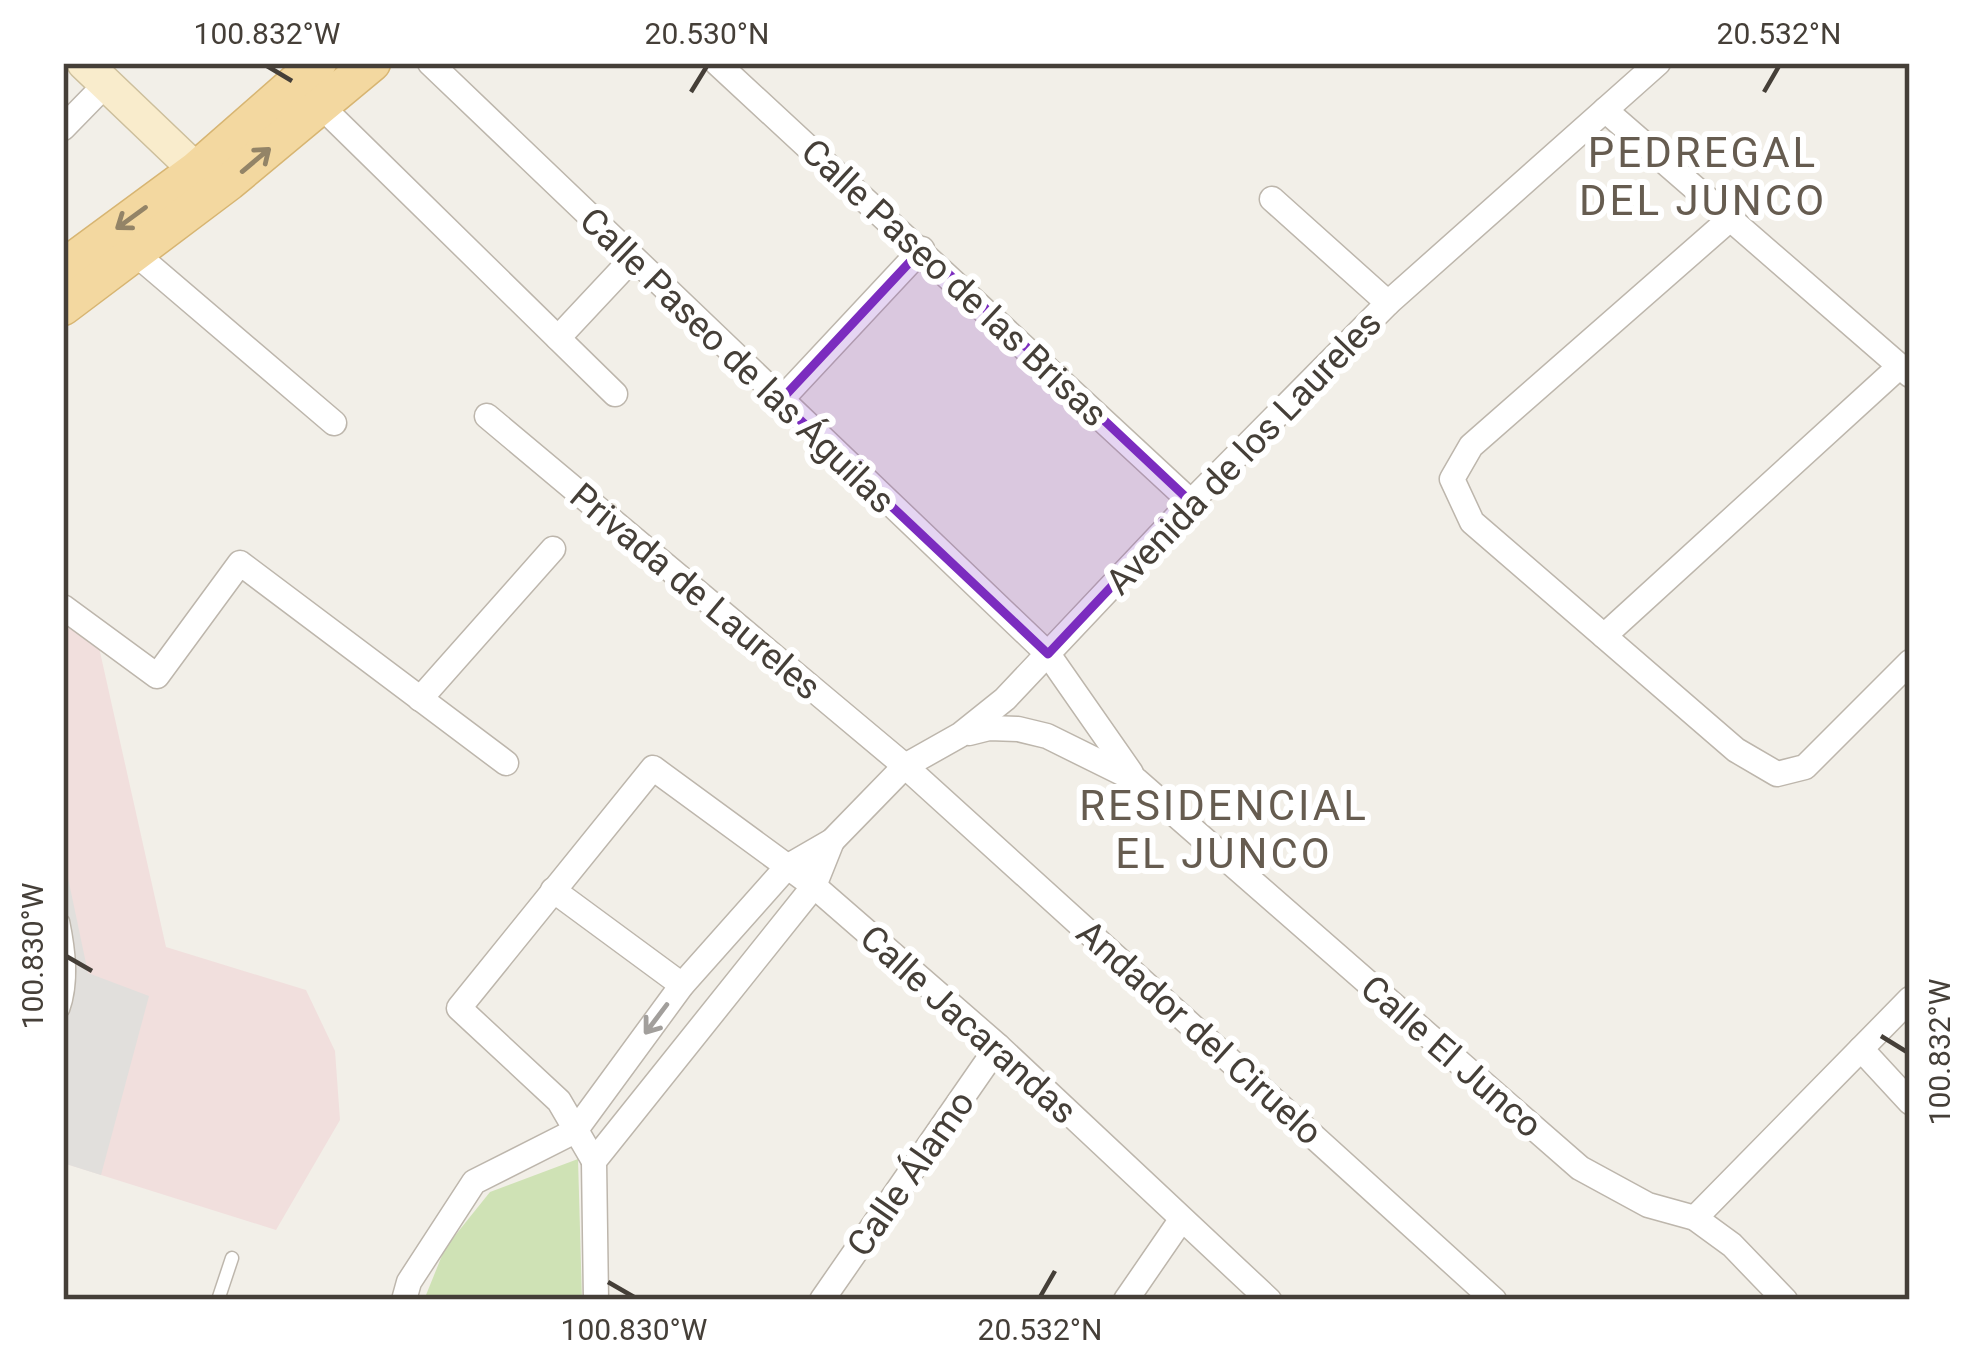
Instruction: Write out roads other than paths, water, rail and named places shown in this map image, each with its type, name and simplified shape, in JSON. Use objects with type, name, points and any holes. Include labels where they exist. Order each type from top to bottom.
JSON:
[{"type":"main road","points":[[63,308],[136,254],[318,63]]},
{"type":"main road","points":[[63,268],[321,106],[373,63]]},
{"type":"street","name":"Calle Paseo de las Águilas","points":[[430,63],[1048,654]]},
{"type":"street","name":"Calle Paseo de las Brisas","points":[[717,63],[1191,502]]},
{"type":"street","name":"Avenida de los Laureles","points":[[404,1300],[409,1282],[474,1182],[574,1131],[682,985],[787,867],[832,841],[905,766],[960,735],[1005,699],[1388,303],[1658,63]]},
{"type":"street","points":[[63,128],[95,74],[204,183]]},
{"type":"street","points":[[321,106],[614,394]]},
{"type":"street","points":[[1604,636],[1905,371],[1606,110]]},
{"type":"street","points":[[1272,199],[1388,303]]},
{"type":"street","points":[[1730,219],[1471,446],[1452,479],[1472,522],[1736,750],[1777,774],[1804,767],[1910,662]]},
{"type":"street","points":[[780,401],[922,250]]},
{"type":"street","points":[[136,254],[334,422]]},
{"type":"street","points":[[557,338],[632,259]]},
{"type":"street","name":"Privada de Laureles","points":[[487,416],[905,766]]},
{"type":"street","points":[[420,699],[553,549]]},
{"type":"street","points":[[63,607],[157,676],[240,562],[506,764]]},
{"type":"street","name":"Calle El Junco","points":[[1048,654],[1136,780],[1580,1168],[1648,1205],[1695,1218],[1732,1245],[1786,1300]]},
{"type":"street","name":"Calle El Junco","points":[[960,735],[988,728],[1047,736],[1136,780]]},
{"type":"street","name":"Andador del Ciruelo","points":[[905,766],[1494,1300]]},
{"type":"street","name":"Calle Jacarandas","points":[[553,890],[653,768],[814,886],[998,1046],[1269,1300]]},
{"type":"street","name":"Avenida de los Laureles","points":[[594,1162],[814,886],[832,841]]},
{"type":"street","points":[[596,1300],[594,1162],[559,1101],[459,1008],[553,890],[682,985]]},
{"type":"street","points":[[1695,1218],[1910,999]]},
{"type":"street","name":"Calle Álamo","points":[[822,1300],[998,1046]]},
{"type":"street","points":[[1861,1049],[1910,1102]]},
{"type":"street","points":[[1126,1300],[1181,1220]]},
{"type":"lane","points":[[63,921],[68,949],[63,1010]]},
{"type":"lane","points":[[218,1300],[232,1258]]},
{"type":"district","name":"PEDREGAL DEL JUNCO","points":[[1703,176]]},
{"type":"district","name":"RESIDENCIAL EL JUNCO","points":[[1224,829]]}]
